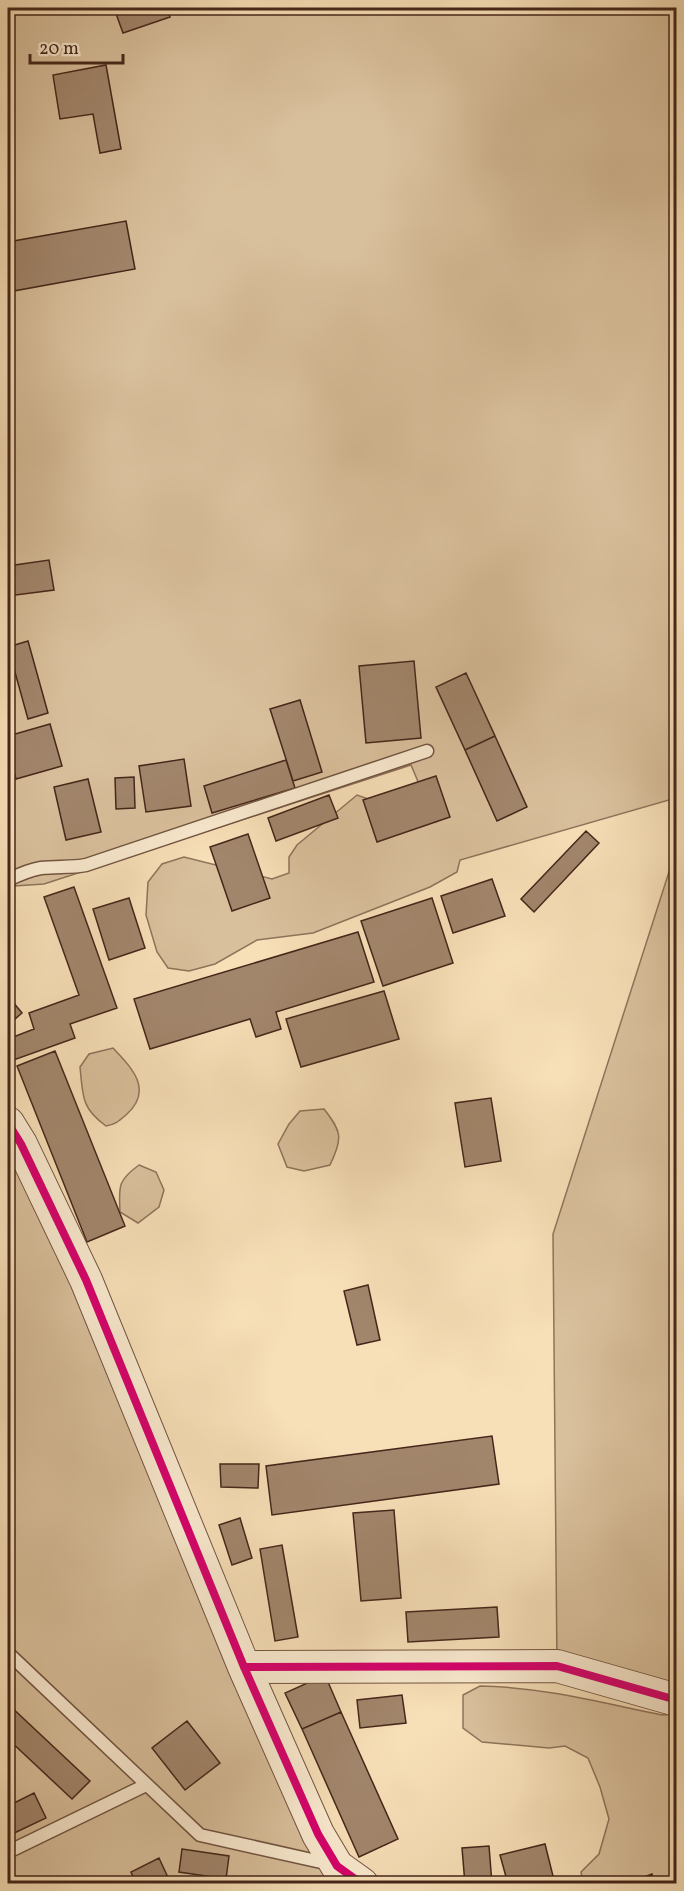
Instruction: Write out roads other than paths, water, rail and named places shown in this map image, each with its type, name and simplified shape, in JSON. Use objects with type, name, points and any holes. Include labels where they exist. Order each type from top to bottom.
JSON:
[{"type":"street","points":[[8,1123],[21,1144],[86,1280],[244,1667],[318,1834],[349,1875]]},
{"type":"street","points":[[244,1667],[557,1666],[676,1698]]},
{"type":"lane","points":[[8,880],[25,872],[42,868],[86,865],[427,751]]},
{"type":"lane","points":[[8,1653],[200,1835],[349,1875]]},
{"type":"lane","points":[[8,1852],[146,1785]]}]
